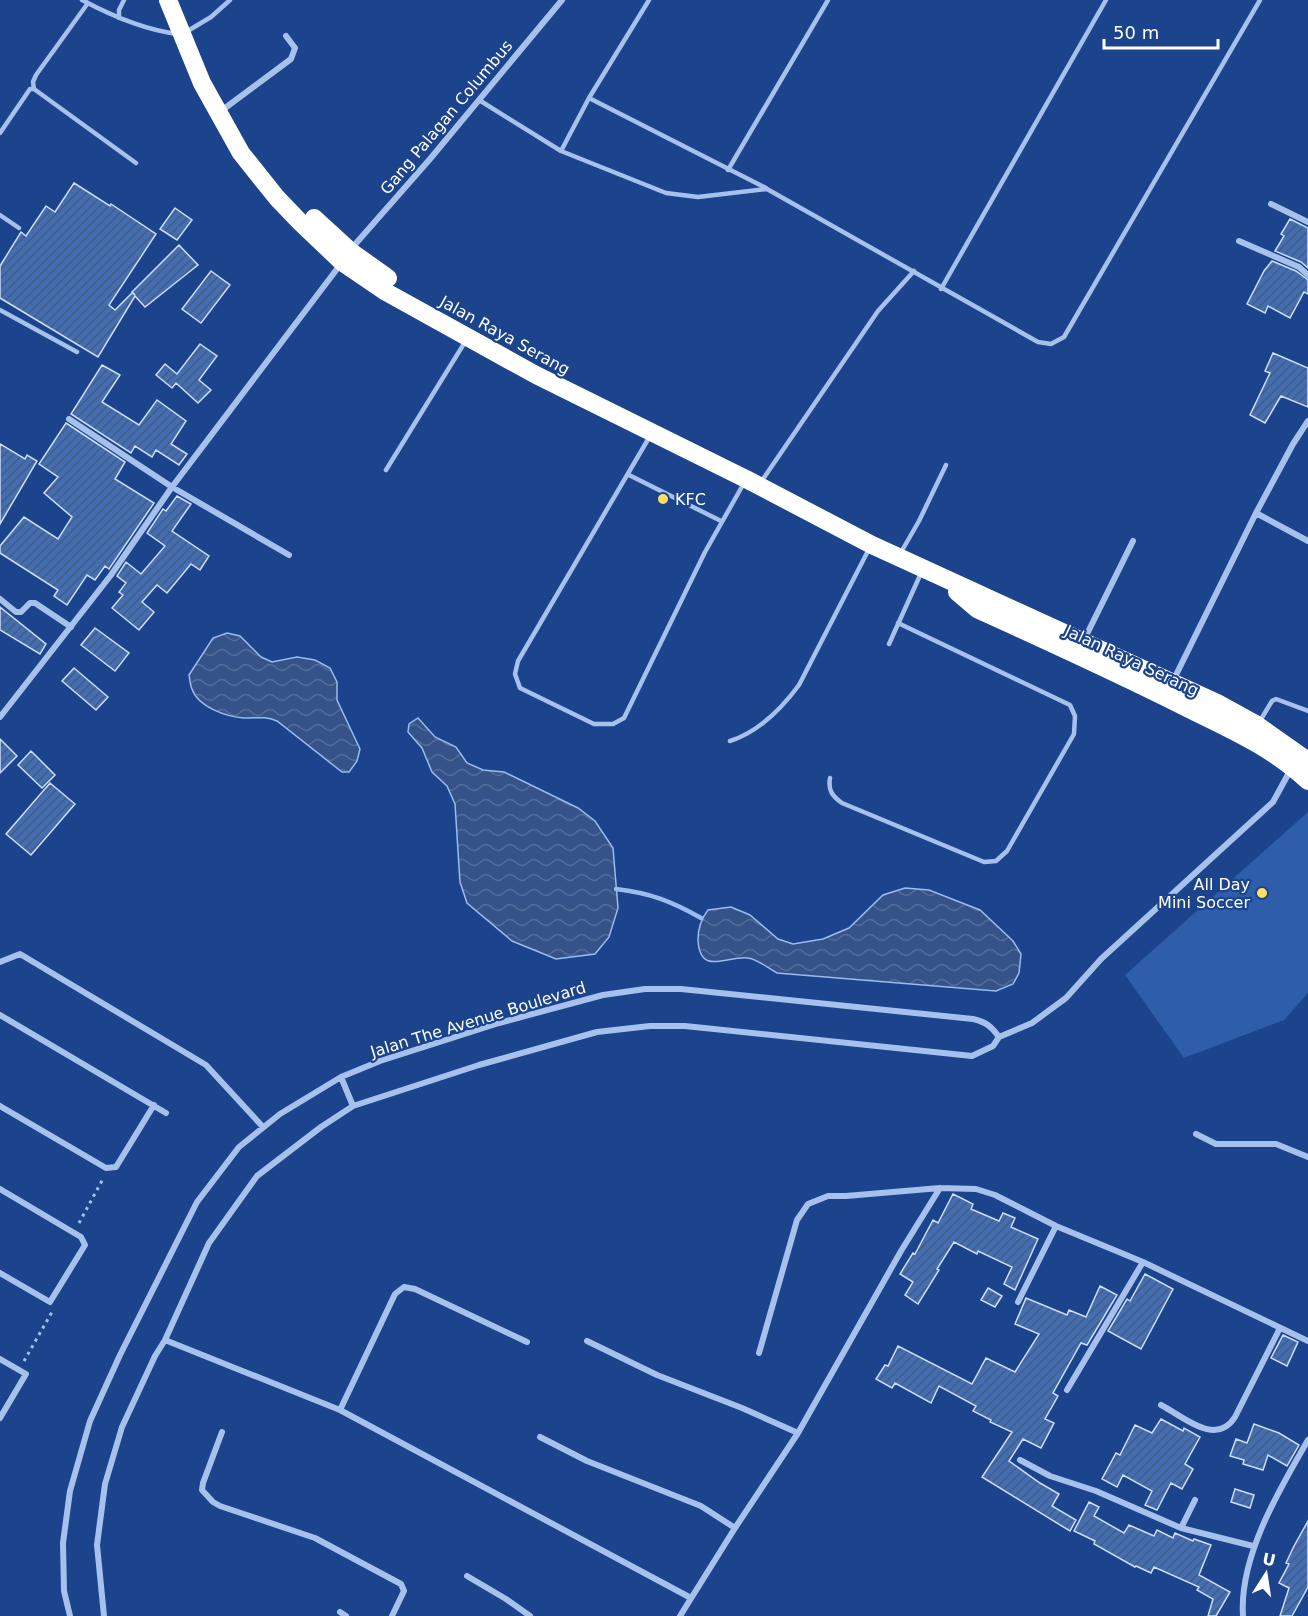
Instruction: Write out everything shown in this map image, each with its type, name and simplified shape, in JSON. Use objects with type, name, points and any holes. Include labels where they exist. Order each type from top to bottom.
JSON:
[{"type":"highway","points":[[168,0],[202,83],[218,113]]},
{"type":"highway","name":"Jalan Raya Serang","points":[[218,113],[241,153],[346,256],[438,313],[466,336],[536,375],[651,434],[752,482],[872,545],[1172,682],[1257,725],[1301,761],[1308,781]]},
{"type":"highway","name":"Jalan Raya Serang","points":[[931,573],[976,609],[1164,696],[1265,747],[1301,761]]},
{"type":"street","name":"Gang Palagan Columbus","points":[[0,717],[124,557],[172,487],[346,256],[562,0]]},
{"type":"street","points":[[218,113],[291,59],[295,48],[286,36]]},
{"type":"street","points":[[1271,204],[1308,222]]},
{"type":"street","points":[[1239,241],[1299,267],[1308,275]]},
{"type":"street","points":[[69,419],[172,487],[289,555]]},
{"type":"street","points":[[1172,682],[1256,513],[1308,421]]},
{"type":"street","points":[[1256,513],[1308,541]]},
{"type":"street","points":[[1083,642],[1133,541]]},
{"type":"street","points":[[0,599],[19,613],[30,603],[35,603],[71,627]]},
{"type":"street","points":[[104,1616],[97,1545],[105,1484],[123,1427],[154,1356],[165,1340],[209,1243],[257,1176],[321,1127],[353,1106],[479,1065],[597,1032],[639,1027],[685,1026],[972,1056],[993,1046],[999,1037],[1032,1023],[1066,998],[1101,959],[1274,802],[1301,761]]},
{"type":"street","points":[[0,962],[20,954],[206,1065],[263,1127]]},
{"type":"street","name":"Jalan The Avenue Boulevard","points":[[70,1616],[64,1591],[63,1543],[70,1491],[90,1421],[120,1355],[197,1202],[239,1147],[280,1114],[341,1077],[423,1047],[499,1023],[603,995],[645,989],[681,989],[973,1019],[984,1021],[992,1026],[999,1037]]},
{"type":"street","points":[[0,1015],[166,1113]]},
{"type":"street","points":[[341,1077],[353,1106]]},
{"type":"street","points":[[0,1106],[106,1168],[116,1167],[154,1105]]},
{"type":"street","points":[[1196,1134],[1216,1144],[1276,1144],[1308,1157]]},
{"type":"street","points":[[680,1616],[798,1433],[901,1251],[940,1188]]},
{"type":"street","points":[[759,1353],[797,1220],[808,1204],[828,1196],[846,1197],[940,1188],[976,1189],[995,1195],[1056,1226],[1143,1262],[1308,1341]]},
{"type":"street","points":[[0,1189],[81,1237],[85,1245],[50,1302],[0,1273]]},
{"type":"street","points":[[1018,1302],[1056,1226]]},
{"type":"street","points":[[1067,1390],[1143,1262]]},
{"type":"street","points":[[340,1410],[395,1294],[404,1287],[415,1289],[527,1342]]},
{"type":"street","points":[[1161,1405],[1205,1428],[1215,1431],[1230,1426],[1280,1328]]},
{"type":"street","points":[[165,1340],[340,1410],[691,1598]]},
{"type":"street","points":[[587,1341],[657,1375],[742,1408],[798,1433]]},
{"type":"street","points":[[0,1359],[26,1374],[0,1418]]},
{"type":"street","points":[[222,1432],[203,1483],[202,1490],[205,1495],[219,1506],[315,1538],[401,1584],[404,1591],[392,1616]]},
{"type":"street","points":[[540,1437],[587,1461],[701,1506],[735,1528]]},
{"type":"street","points":[[1243,1616],[1246,1582],[1253,1546],[1308,1440]]},
{"type":"street","points":[[1020,1460],[1050,1476],[1096,1491],[1181,1528],[1253,1546]]},
{"type":"street","points":[[1181,1528],[1195,1500]]},
{"type":"street","points":[[467,1576],[530,1616]]},
{"type":"lane","points":[[119,18],[119,10],[124,0]]},
{"type":"lane","points":[[136,163],[34,89],[33,82],[36,75],[85,1],[119,18],[162,32],[182,34],[211,17],[230,0]]},
{"type":"lane","points":[[561,151],[589,99],[649,0]]},
{"type":"lane","points":[[728,170],[828,0]]},
{"type":"lane","points":[[941,289],[1106,0]]},
{"type":"lane","points":[[589,99],[767,189],[1038,342],[1051,344],[1064,337],[1260,0]]},
{"type":"lane","points":[[0,133],[30,89],[34,89]]},
{"type":"lane","points":[[479,100],[561,151],[666,193],[698,197],[767,189]]},
{"type":"lane","points":[[0,215],[19,228]]},
{"type":"lane","points":[[651,434],[518,661],[515,674],[520,688],[594,724],[613,724],[624,718],[721,521],[878,311],[914,271]]},
{"type":"lane","points":[[0,310],[77,352]]},
{"type":"lane","points":[[386,470],[466,336]]},
{"type":"lane","points":[[899,557],[946,465]]},
{"type":"lane","points":[[628,475],[721,521]]},
{"type":"lane","points":[[730,741],[744,736],[786,703],[799,685],[872,545]]},
{"type":"lane","points":[[889,644],[898,623],[931,573]]},
{"type":"lane","points":[[831,778],[829,788],[834,797],[842,803],[984,862],[996,861],[1007,851],[1074,734],[1075,716],[1070,705],[898,623]]},
{"type":"lane","points":[[1257,725],[1272,701],[1276,699],[1308,711]]},
{"type":"path","points":[[74,1233],[105,1175],[106,1168]]},
{"type":"path","points":[[19,1370],[52,1311],[50,1302]]},
{"type":"shaded area","name":"All Day Mini Soccer","points":[[1308,812],[1308,993],[1284,1020],[1184,1058],[1125,975]]},
{"type":"water","points":[[227,633],[240,636],[261,657],[272,662],[297,657],[315,660],[330,668],[337,682],[337,700],[360,749],[357,761],[349,772],[342,772],[277,721],[237,717],[214,710],[200,701],[191,687],[189,675],[213,638]]},
{"type":"water","points":[[418,718],[435,737],[456,747],[467,763],[483,770],[504,772],[578,808],[595,821],[613,848],[618,908],[609,937],[595,954],[556,959],[512,941],[467,903],[460,882],[455,804],[447,786],[432,772],[422,748],[408,732],[409,724]]},
{"type":"water","points":[[905,888],[929,890],[980,910],[1013,941],[1021,954],[1019,973],[1013,984],[996,991],[777,973],[760,962],[748,958],[709,961],[700,951],[699,928],[708,910],[731,907],[750,915],[778,939],[793,944],[823,939],[849,928],[883,895]]},
{"type":"building","points":[[74,183],[156,234],[109,305],[115,310],[132,293],[135,295],[132,292],[179,245],[198,265],[145,307],[135,296],[98,357],[0,298],[0,266],[21,232],[26,236],[46,206],[55,212]]},
{"type":"building","points":[[175,208],[192,220],[177,240],[160,229]]},
{"type":"building","points":[[1290,219],[1308,228],[1308,268],[1301,262],[1275,251]]},
{"type":"building","points":[[1272,261],[1296,271],[1308,280],[1308,294],[1304,292],[1290,318],[1268,306],[1265,313],[1247,304],[1264,271]]},
{"type":"building","points":[[211,271],[230,285],[201,323],[182,309]]},
{"type":"building","points":[[200,344],[217,356],[199,380],[211,390],[198,403],[176,383],[172,388],[156,375],[165,364],[177,374]]},
{"type":"building","points":[[1273,353],[1308,368],[1308,407],[1281,396],[1265,423],[1250,415],[1270,373],[1265,371]]},
{"type":"building","points":[[102,365],[120,375],[102,402],[139,425],[157,400],[186,421],[171,444],[187,454],[179,465],[156,450],[152,457],[135,446],[131,453],[71,414]]},
{"type":"building","points":[[66,423],[125,462],[115,479],[154,503],[109,569],[105,566],[95,580],[87,575],[67,605],[54,596],[58,590],[0,553],[0,546],[24,517],[58,539],[72,517],[44,493],[58,477],[39,464]]},
{"type":"building","points":[[0,444],[25,459],[27,455],[37,461],[0,524]]},
{"type":"building","points":[[177,496],[191,504],[172,531],[209,556],[200,570],[191,564],[167,593],[157,585],[142,602],[154,612],[139,630],[112,608],[123,595],[119,592],[126,583],[117,576],[126,562],[141,574],[165,546],[147,533],[163,509],[166,511]]},
{"type":"building","points":[[0,607],[46,644],[40,654],[0,630]]},
{"type":"building","points":[[95,628],[129,653],[115,671],[81,645]]},
{"type":"building","points":[[74,668],[108,697],[96,710],[62,681]]},
{"type":"building","points":[[0,739],[17,756],[0,773]]},
{"type":"building","points":[[31,751],[55,775],[42,788],[18,765]]},
{"type":"building","points":[[50,783],[75,804],[31,855],[6,834]]},
{"type":"building","points":[[953,1194],[973,1204],[971,1209],[999,1221],[1003,1213],[1015,1218],[1011,1227],[1038,1239],[1015,1290],[1004,1284],[1012,1267],[978,1251],[977,1254],[954,1242],[918,1304],[905,1295],[913,1282],[900,1274],[913,1253],[915,1254],[933,1220],[938,1223]]},
{"type":"building","points":[[1145,1274],[1173,1289],[1141,1349],[1108,1331],[1127,1299],[1130,1301]]},
{"type":"building","points":[[1100,1286],[1117,1295],[1087,1345],[1081,1343],[1053,1393],[1058,1396],[1045,1419],[1054,1423],[1041,1448],[1023,1439],[1009,1461],[1059,1494],[1052,1506],[1076,1520],[1070,1531],[982,1477],[1012,1432],[990,1422],[991,1420],[973,1411],[976,1406],[939,1386],[931,1403],[895,1383],[892,1388],[876,1379],[885,1365],[888,1366],[898,1346],[972,1384],[986,1358],[1015,1372],[1039,1334],[1015,1324],[1026,1298],[1067,1315],[1069,1310],[1086,1317]]},
{"type":"building","points":[[988,1288],[1002,1296],[995,1307],[981,1300]]},
{"type":"building","points":[[1283,1335],[1298,1342],[1287,1366],[1271,1358]]},
{"type":"building","points":[[1161,1419],[1200,1437],[1185,1464],[1193,1469],[1182,1489],[1171,1483],[1157,1510],[1145,1505],[1152,1491],[1123,1475],[1117,1487],[1102,1479],[1116,1453],[1120,1455],[1135,1425],[1152,1433]]},
{"type":"building","points":[[1254,1424],[1279,1433],[1299,1445],[1287,1466],[1268,1455],[1263,1470],[1243,1464],[1244,1460],[1230,1456],[1236,1439],[1247,1443]]},
{"type":"building","points":[[1235,1489],[1254,1495],[1250,1508],[1231,1502]]},
{"type":"building","points":[[1089,1502],[1099,1507],[1094,1516],[1124,1533],[1129,1525],[1154,1536],[1157,1530],[1173,1538],[1175,1533],[1193,1541],[1194,1539],[1211,1545],[1199,1575],[1230,1592],[1216,1616],[1208,1616],[1213,1599],[1197,1590],[1199,1587],[1154,1567],[1151,1573],[1135,1567],[1094,1544],[1095,1541],[1074,1531]]},
{"type":"building","points":[[1308,1521],[1308,1587],[1292,1616],[1280,1616],[1289,1588],[1279,1583],[1289,1564],[1286,1563]]},
{"type":"waterway","points":[[616,889],[660,899],[701,918]]},
{"type":"place","name":"KFC","points":[[663,499]]},
{"type":"place","name":"All Day Mini Soccer","points":[[1262,893]]}]
